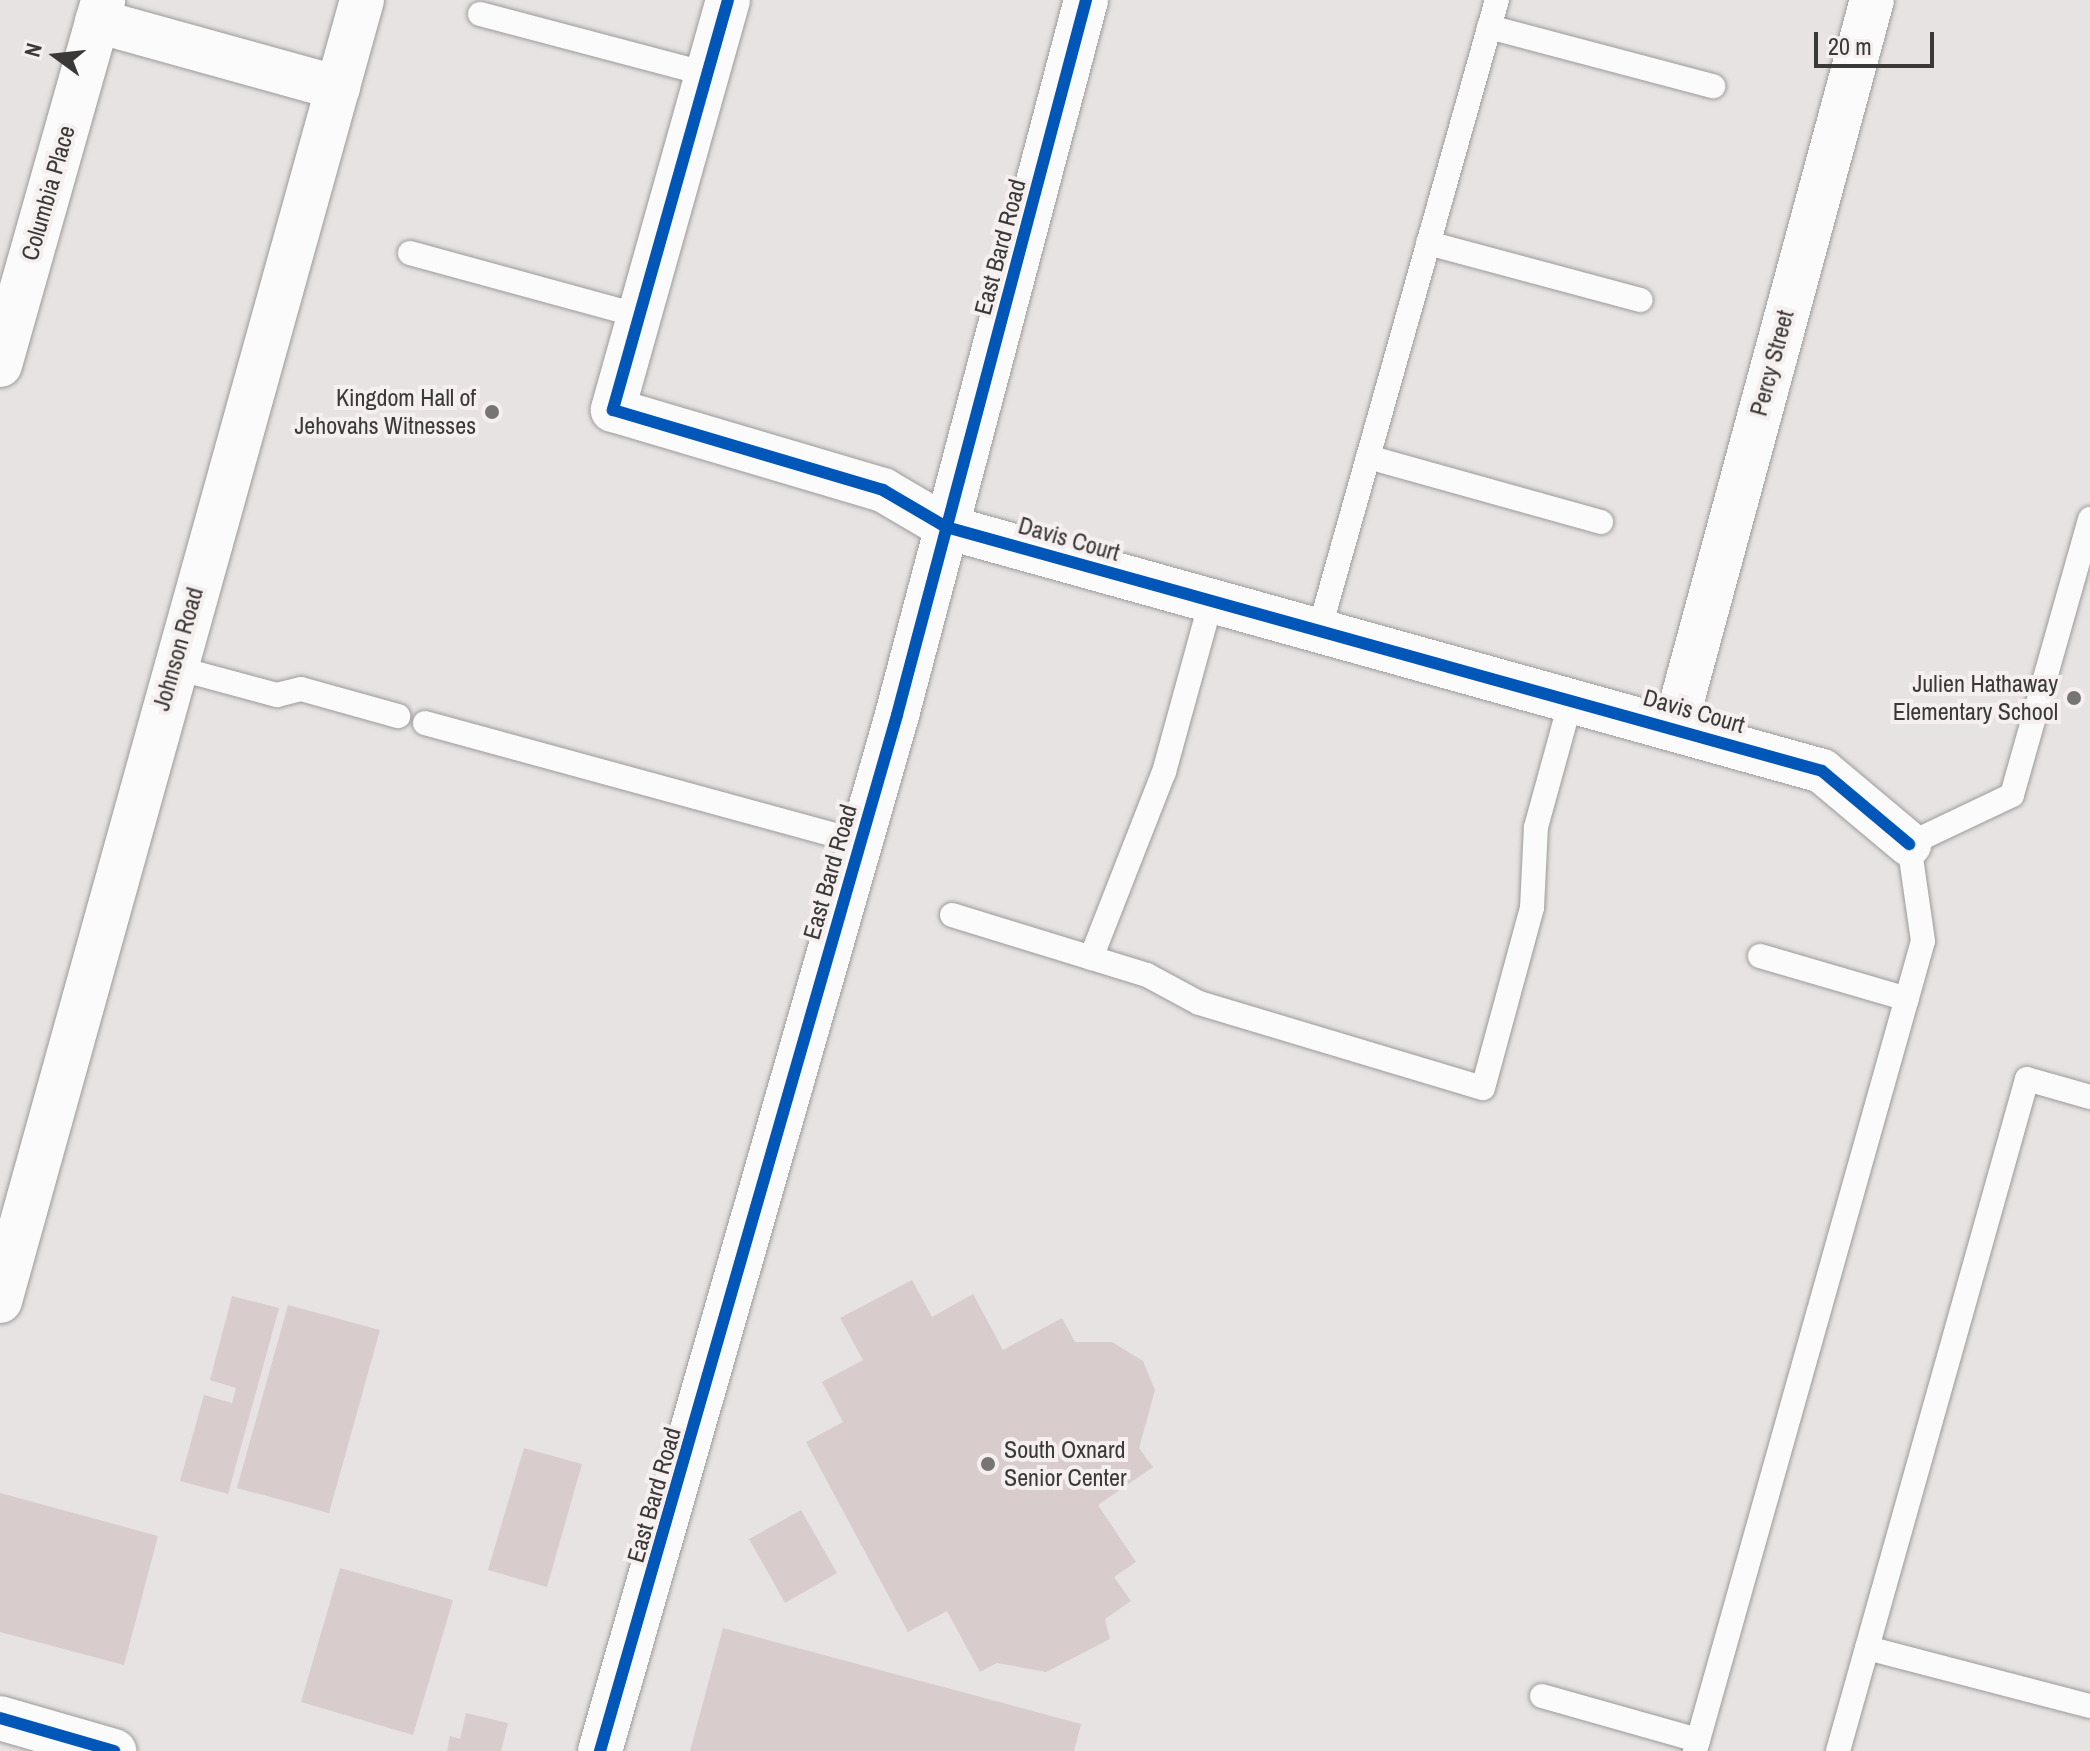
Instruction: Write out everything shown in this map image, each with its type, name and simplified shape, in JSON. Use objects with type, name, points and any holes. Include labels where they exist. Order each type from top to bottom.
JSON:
[{"type":"street","name":"Johnson Road","points":[[0,1301],[173,667],[362,0]]},
{"type":"street","name":"Davis Court","points":[[728,0],[613,410],[883,490],[946,527],[1675,727],[1822,771],[1909,844]]},
{"type":"street","name":"East Bard Road","points":[[600,1751],[861,842],[1086,0]]},
{"type":"street","name":"Percy Street","points":[[1675,727],[1872,0]]},
{"type":"street","name":"Columbia Place","points":[[0,365],[100,10],[338,88]]},
{"type":"street","points":[[0,1718],[114,1751]]},
{"type":"lane","points":[[1319,631],[1497,0]]},
{"type":"lane","points":[[480,14],[707,74]]},
{"type":"lane","points":[[1489,27],[1713,86]]},
{"type":"lane","points":[[1428,243],[1641,300]]},
{"type":"lane","points":[[410,253],[640,316]]},
{"type":"lane","points":[[1368,457],[1601,522]]},
{"type":"lane","points":[[1542,1696],[1697,1745],[1923,941],[1909,844],[2012,795],[2090,519]]},
{"type":"lane","points":[[1091,958],[1164,772],[1211,601]]},
{"type":"lane","points":[[173,667],[277,695],[301,689],[398,716]]},
{"type":"lane","points":[[952,915],[1147,975],[1199,1003],[1483,1088],[1532,908],[1536,827],[1571,700]]},
{"type":"lane","points":[[425,723],[861,842]]},
{"type":"lane","points":[[1760,956],[1907,999]]},
{"type":"lane","points":[[1838,1751],[2027,1079],[2090,1097]]},
{"type":"lane","points":[[1867,1648],[2090,1706]]},
{"type":"building","points":[[912,1280],[932,1317],[973,1294],[1003,1350],[1062,1318],[1075,1342],[1112,1342],[1143,1361],[1155,1390],[1139,1448],[1153,1467],[1098,1505],[1136,1562],[1114,1577],[1131,1601],[1105,1619],[1110,1639],[1046,1672],[997,1663],[980,1672],[947,1611],[908,1632],[806,1442],[843,1422],[822,1382],[863,1360],[840,1318]]},
{"type":"building","points":[[232,1296],[279,1308],[228,1494],[180,1481],[204,1395],[232,1403],[236,1388],[210,1380]]},
{"type":"building","points":[[288,1305],[380,1330],[329,1513],[237,1488]]},
{"type":"building","points":[[524,1448],[582,1464],[547,1587],[488,1570]]},
{"type":"building","points":[[0,1493],[158,1536],[124,1665],[0,1632]]},
{"type":"building","points":[[801,1510],[837,1573],[785,1603],[749,1539]]},
{"type":"building","points":[[340,1568],[453,1600],[413,1735],[301,1702]]},
{"type":"building","points":[[723,1628],[1081,1724],[1074,1751],[690,1751]]},
{"type":"building","points":[[466,1713],[508,1723],[501,1751],[447,1751],[450,1736],[460,1739]]},
{"type":"cycle path","points":[[728,0],[613,410],[883,490],[946,527],[1822,771],[1909,844]]},
{"type":"cycle path","points":[[600,1751],[897,715],[1086,0]]},
{"type":"cycle path","points":[[0,1718],[114,1751]]},
{"type":"place","name":"Kingdom Hall of Jehovahs Witnesses","points":[[492,412]]},
{"type":"place","name":"Julien Hathaway Elementary School","points":[[2074,698]]},
{"type":"place","name":"South Oxnard Senior Center","points":[[988,1464]]}]
